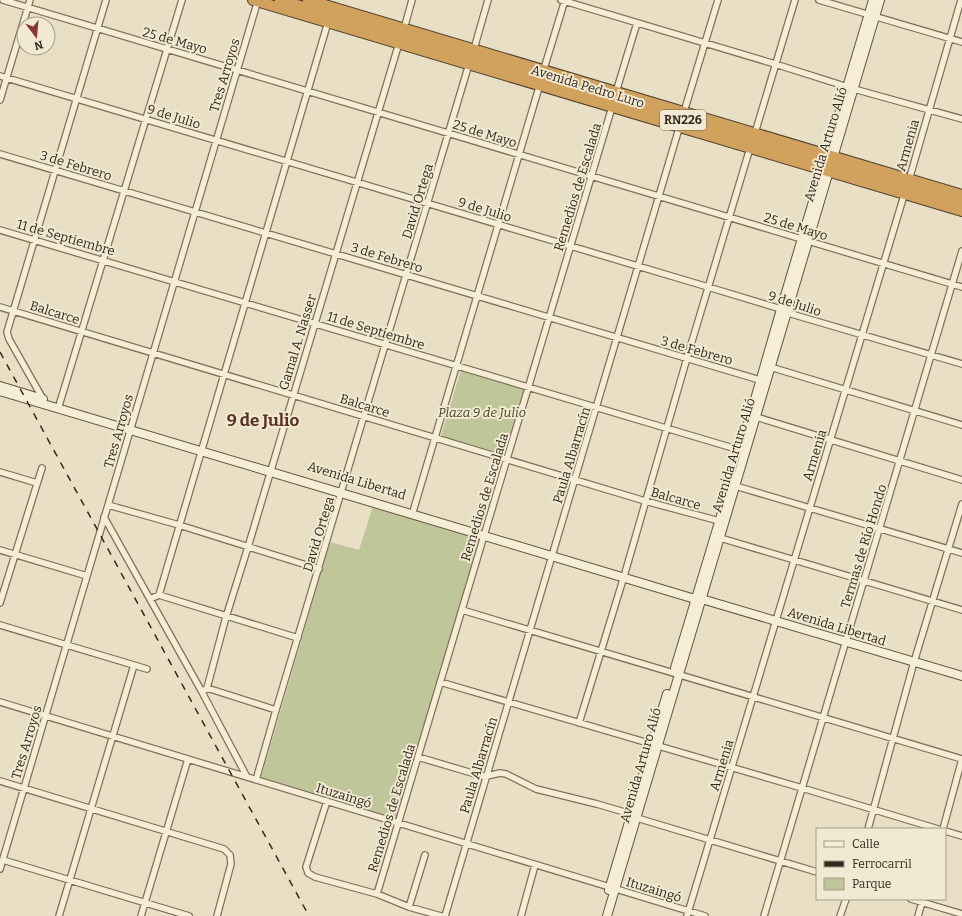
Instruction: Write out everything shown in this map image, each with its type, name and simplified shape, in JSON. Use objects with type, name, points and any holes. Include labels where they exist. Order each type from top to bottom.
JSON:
[{"type":"highway","name":"Avenida Pedro Luro","points":[[256,0],[469,64],[616,92],[750,148],[829,163]]},
{"type":"highway","name":"Avenida Pedro Luro","points":[[280,0],[962,203]]},
{"type":"highway","name":"Avenida Pedro Luro","points":[[308,0],[333,4],[404,29],[474,49],[612,107],[754,133],[829,163],[907,187],[962,211]]},
{"type":"highway","name":"Avenida Pedro Luro","points":[[907,187],[962,195]]},
{"type":"main road","name":"Avenida Arturo Alió","points":[[872,17],[873,0]]},
{"type":"main road","name":"Avenida Arturo Alió","points":[[601,916],[612,888],[700,598],[872,17],[880,0]]},
{"type":"main road","name":"Avenida Libertad","points":[[0,386],[44,399],[59,407]]},
{"type":"main road","name":"Avenida Libertad","points":[[0,391],[202,449],[962,676]]},
{"type":"main road","name":"Avenida Arturo Alió","points":[[607,916],[612,888]]},
{"type":"street","name":"25 de Mayo","points":[[3,0],[962,287]]},
{"type":"street","points":[[0,100],[30,0]]},
{"type":"street","points":[[44,399],[8,337],[7,332],[106,0]]},
{"type":"street","points":[[59,407],[182,0]]},
{"type":"street","name":"Tres Arroyos","points":[[0,869],[237,69],[256,0]]},
{"type":"street","points":[[404,29],[412,0]]},
{"type":"street","points":[[474,49],[488,0]]},
{"type":"street","points":[[413,512],[499,225],[564,0],[851,88],[962,120]]},
{"type":"street","name":"Paula Albarracín","points":[[444,916],[509,703],[718,0]]},
{"type":"street","points":[[754,133],[795,0]]},
{"type":"street","points":[[819,0],[872,17],[962,42]]},
{"type":"street","name":"Armenia","points":[[688,914],[962,0]]},
{"type":"street","points":[[159,595],[328,22]]},
{"type":"street","points":[[616,92],[637,23]]},
{"type":"street","name":"Gamal A. Nasser","points":[[207,688],[226,617],[399,44]]},
{"type":"street","name":"David Ortega","points":[[256,780],[469,64]]},
{"type":"street","name":"9 de Julio","points":[[0,76],[962,364]]},
{"type":"street","name":"Remedios de Escalada","points":[[377,894],[612,107]]},
{"type":"street","points":[[579,723],[750,148]]},
{"type":"street","name":"3 de Febrero","points":[[0,154],[764,381]]},
{"type":"street","name":"11 de Septiembre","points":[[0,230],[315,322],[386,345],[743,451]]},
{"type":"street","name":"Termas de Río Hondo","points":[[764,916],[962,251]]},
{"type":"street","name":"Balcarce","points":[[0,307],[645,501],[722,522]]},
{"type":"street","points":[[768,367],[962,425]]},
{"type":"street","points":[[753,416],[962,480]]},
{"type":"street","points":[[0,603],[42,468]]},
{"type":"street","points":[[0,472],[37,483]]},
{"type":"street","points":[[733,485],[962,553]]},
{"type":"street","points":[[868,828],[892,738],[962,504]]},
{"type":"street","points":[[108,505],[319,568]]},
{"type":"street","points":[[104,517],[202,692],[247,777]]},
{"type":"street","points":[[717,537],[962,610]]},
{"type":"street","points":[[0,550],[87,576]]},
{"type":"street","points":[[150,598],[159,595],[226,617],[298,638]]},
{"type":"street","points":[[462,610],[962,759],[943,828]]},
{"type":"street","points":[[0,625],[147,669]]},
{"type":"street","points":[[59,916],[134,665]]},
{"type":"street","points":[[440,682],[935,828]]},
{"type":"street","points":[[202,692],[207,688],[276,710]]},
{"type":"street","name":"Ituzaingó","points":[[0,702],[612,888],[688,914],[704,916]]},
{"type":"street","points":[[418,757],[487,776],[500,773],[506,774],[536,789],[621,811],[710,840],[816,872]]},
{"type":"street","points":[[141,916],[188,759]]},
{"type":"street","points":[[0,781],[224,849],[230,855],[231,864],[217,916]]},
{"type":"street","points":[[327,801],[306,867],[308,873],[315,878],[377,894],[409,907],[441,916]]},
{"type":"street","points":[[946,831],[962,836]]},
{"type":"street","points":[[409,907],[424,855]]},
{"type":"street","points":[[3,860],[189,916]]},
{"type":"street","points":[[521,916],[535,865]]},
{"type":"street","points":[[840,916],[846,900]]},
{"type":"street","points":[[918,916],[922,901],[962,914]]},
{"type":"green space","name":"Plaza 9 de Julio","points":[[461,370],[524,388],[504,454],[441,436]]},
{"type":"green space","points":[[373,506],[478,538],[479,540],[396,819],[261,778],[330,542],[359,550]]},
{"type":"railway","points":[[0,352],[309,916]]},
{"type":"district","name":"9 de Julio","points":[[263,420]]}]
